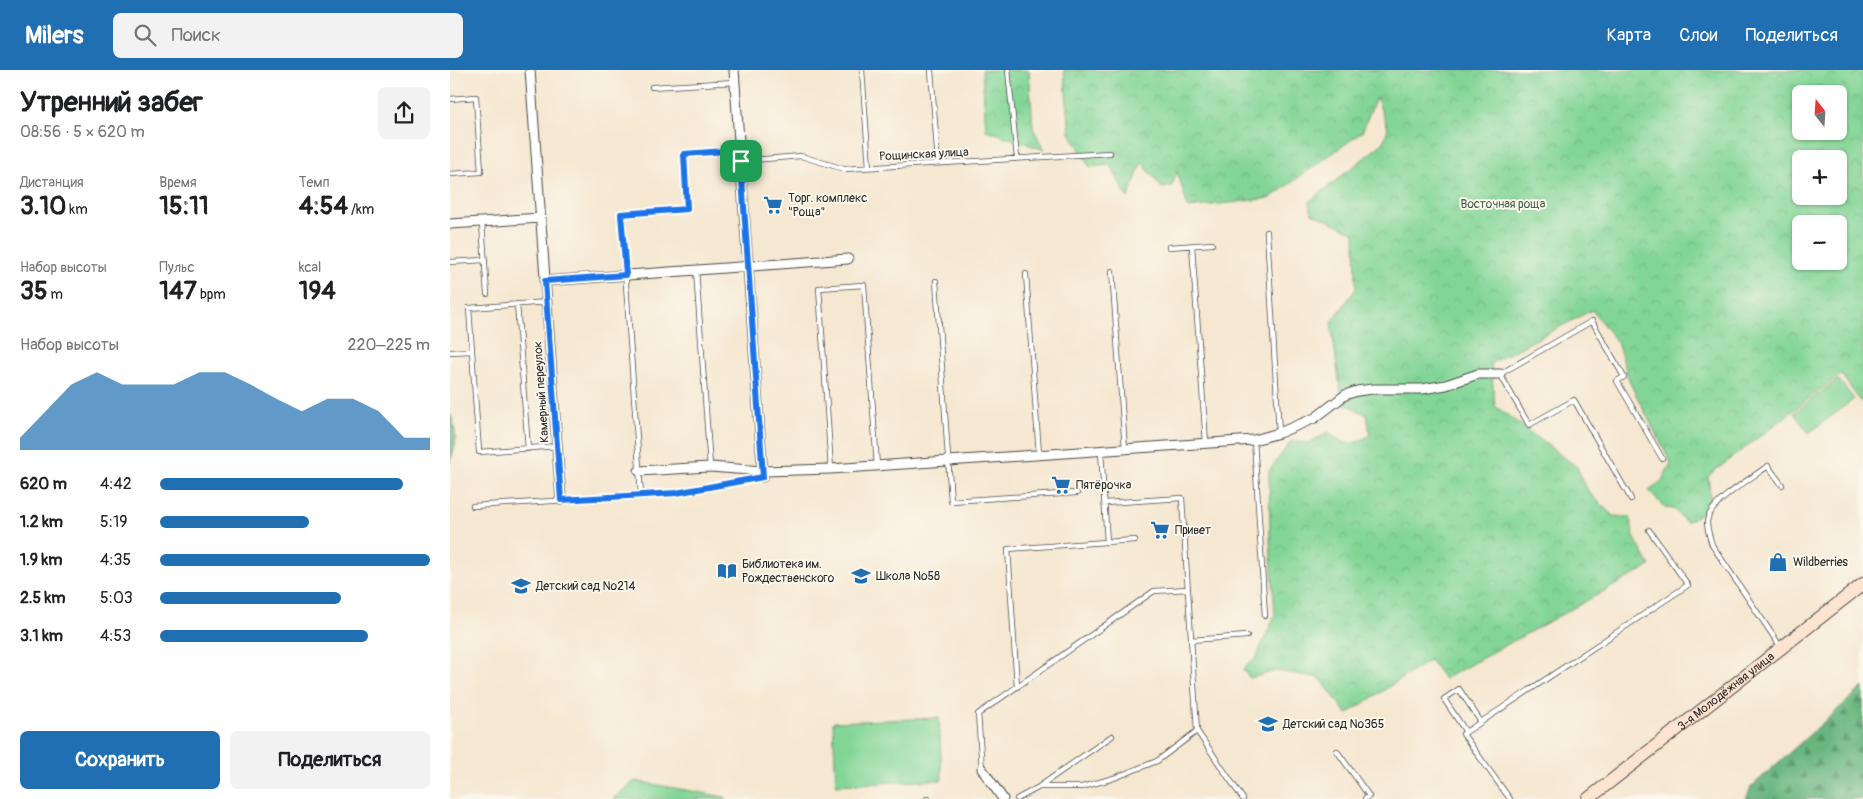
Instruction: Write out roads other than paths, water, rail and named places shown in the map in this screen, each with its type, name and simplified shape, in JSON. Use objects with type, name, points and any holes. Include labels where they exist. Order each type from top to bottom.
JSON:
[{"type":"main road","name":"3-я Молодёжная улица","points":[[1588,799],[1863,584]]},
{"type":"street","name":"Камерный переулок","points":[[530,70],[561,500]]},
{"type":"street","points":[[734,70],[763,474]]},
{"type":"street","points":[[450,224],[541,218]]},
{"type":"street","points":[[545,281],[848,259]]},
{"type":"street","points":[[640,471],[710,467],[763,474],[1254,440],[1279,433],[1316,418],[1345,395],[1357,391],[1372,389],[1422,389],[1478,374],[1500,374]]},
{"type":"street","points":[[982,769],[1003,799]]},
{"type":"lane","points":[[862,70],[869,167]]},
{"type":"lane","points":[[930,70],[938,163]]},
{"type":"lane","points":[[1008,70],[1017,158]]},
{"type":"lane","points":[[652,88],[735,82]]},
{"type":"lane","points":[[450,99],[476,97],[481,172],[450,174]]},
{"type":"lane","points":[[641,495],[621,214],[687,209],[684,154],[740,150]]},
{"type":"lane","name":"Рощинская улица","points":[[741,161],[801,156],[844,169],[1110,152]]},
{"type":"lane","points":[[482,222],[487,294]]},
{"type":"lane","points":[[1267,232],[1279,433]]},
{"type":"lane","points":[[1169,247],[1212,244]]},
{"type":"lane","points":[[1192,246],[1206,443]]},
{"type":"lane","points":[[450,262],[485,260]]},
{"type":"lane","points":[[696,270],[710,467]]},
{"type":"lane","points":[[1112,271],[1125,449]]},
{"type":"lane","points":[[1026,274],[1039,455]]},
{"type":"lane","points":[[936,281],[951,501],[1077,493]]},
{"type":"lane","points":[[831,469],[818,288],[864,285],[877,466]]},
{"type":"lane","points":[[547,302],[469,308],[480,452],[557,446]]},
{"type":"lane","points":[[517,304],[528,448]]},
{"type":"lane","points":[[1631,499],[1574,400],[1529,426],[1500,374],[1592,321],[1624,377],[1617,381],[1662,458]]},
{"type":"lane","points":[[450,352],[472,351]]},
{"type":"lane","points":[[1254,440],[1265,616]]},
{"type":"lane","points":[[1102,451],[1107,542]]},
{"type":"lane","points":[[1781,648],[1712,545],[1707,520],[1711,511],[1721,501],[1768,466],[1782,485]]},
{"type":"lane","points":[[473,506],[676,493],[763,474]]},
{"type":"lane","points":[[1105,503],[1182,498],[1197,731],[1244,799]]},
{"type":"lane","points":[[1510,799],[1463,734],[1688,585],[1649,530]]},
{"type":"lane","points":[[1017,687],[1008,548],[1135,540]]},
{"type":"lane","points":[[982,769],[978,714],[1154,592],[1188,589]]},
{"type":"lane","points":[[1191,640],[1247,636]]},
{"type":"lane","points":[[1466,732],[1444,698],[1459,689],[1481,722]]},
{"type":"lane","points":[[1039,787],[1082,788],[1114,778],[1157,761],[1197,731]]},
{"type":"lane","points":[[1017,799],[1039,787],[1112,736]]},
{"type":"lane","points":[[1337,751],[1369,796],[1365,799]]},
{"type":"place","name":"Торг. комплекс \"Роща\"","points":[[773,205]]},
{"type":"place","name":"Пятёрочка","points":[[1061,485]]},
{"type":"place","name":"Привет","points":[[1160,530]]},
{"type":"place","name":"Wildberries","points":[[1778,562]]},
{"type":"place","name":"Библиотека им. Рождественского","points":[[727,571]]},
{"type":"place","name":"Школа №58","points":[[861,576]]},
{"type":"place","name":"Детский сад №214","points":[[521,586]]},
{"type":"place","name":"Детский сад №365","points":[[1268,724]]},
{"type":"park label","name":"Восточная роща","points":[[1503,204]]}]
